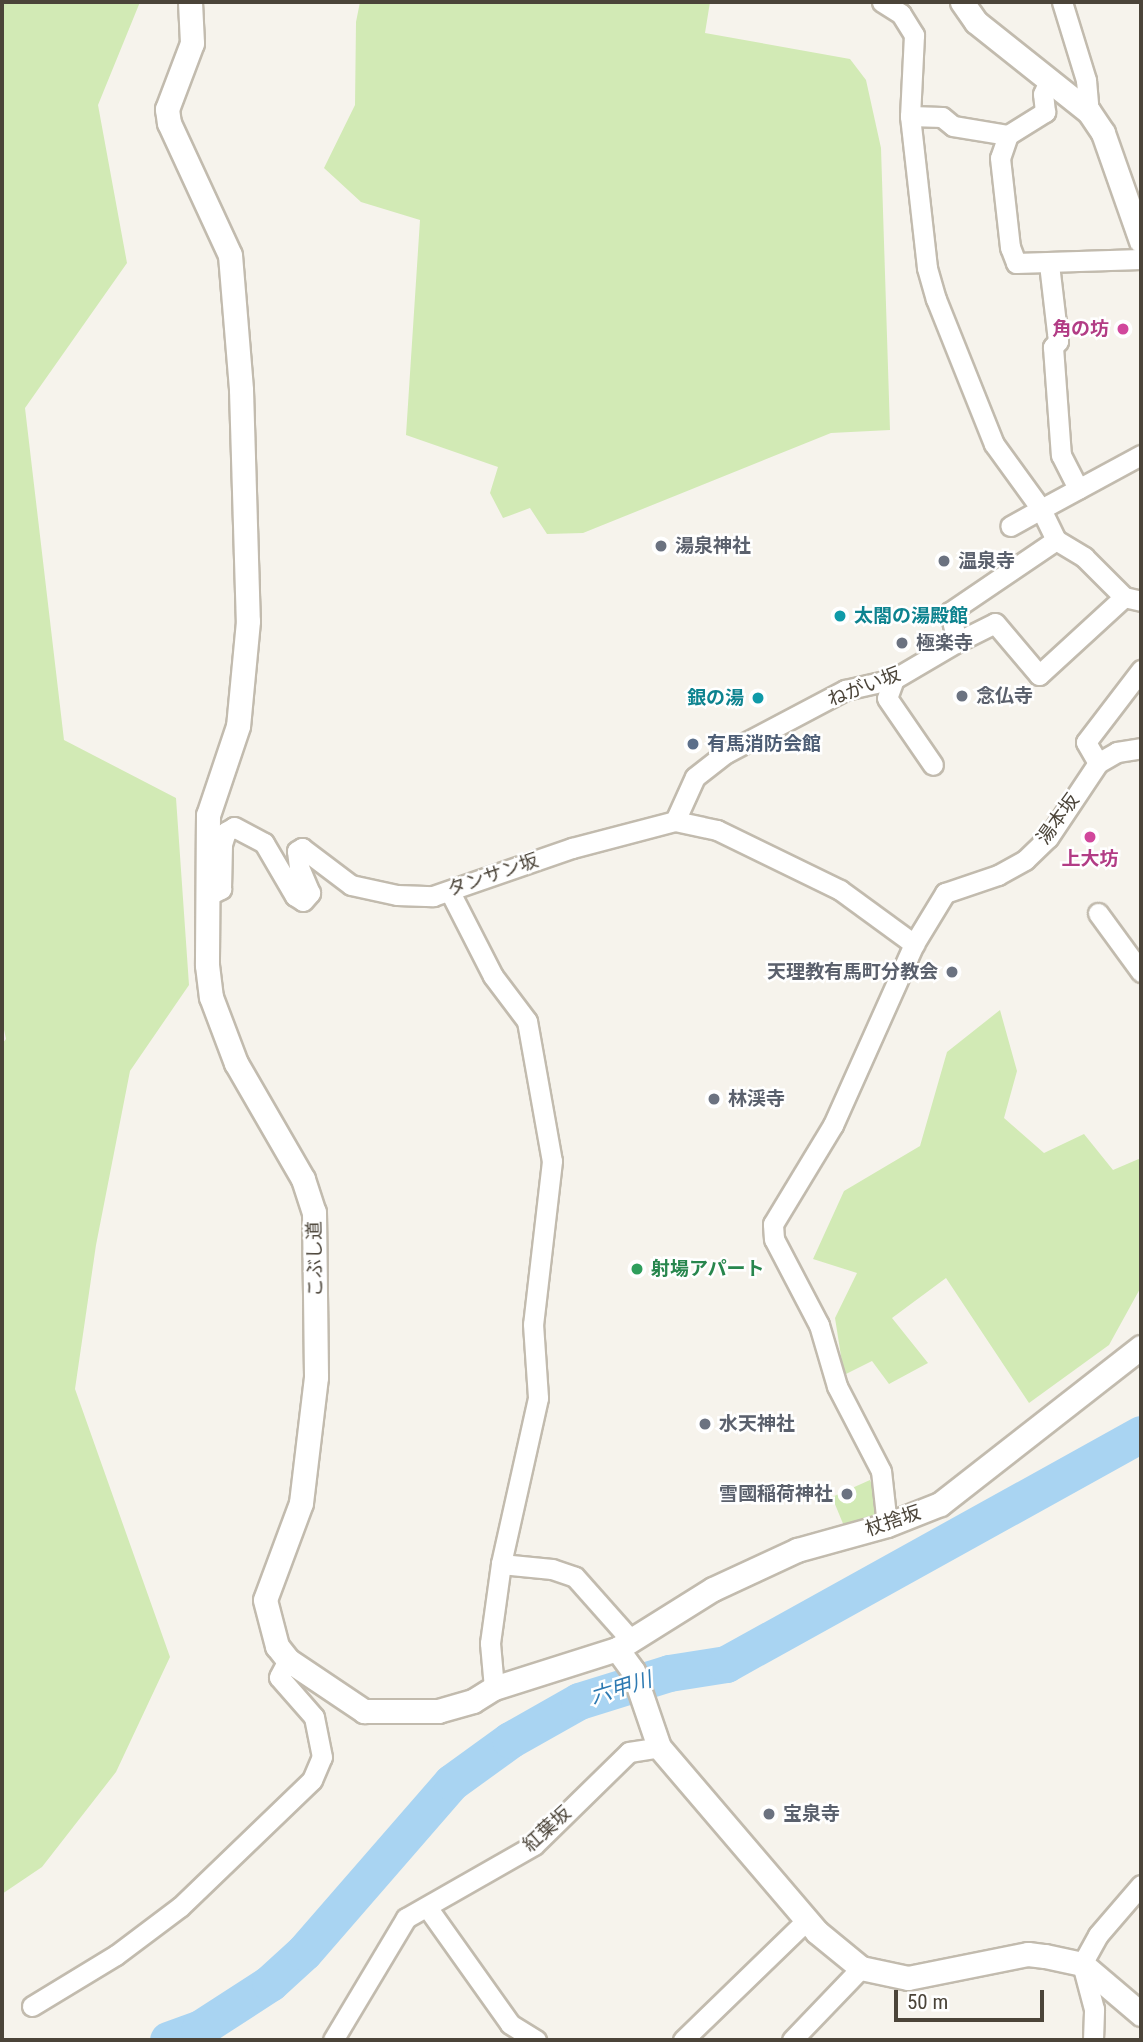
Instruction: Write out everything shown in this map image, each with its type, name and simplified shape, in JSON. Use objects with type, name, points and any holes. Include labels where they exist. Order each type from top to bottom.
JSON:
[{"type":"street","name":"こぶし道","points":[[190,2],[192,43],[167,110],[169,123],[230,255],[241,390],[248,621],[238,726],[208,815],[207,896],[211,997],[236,1063],[303,1179],[314,1212],[316,1377],[301,1503],[265,1600],[272,1637],[288,1660]]},
{"type":"street","points":[[881,2],[901,14],[914,35],[910,117],[921,229],[936,299],[994,444],[1041,509],[1056,540],[1083,556],[1132,599]]},
{"type":"street","points":[[962,2],[976,22],[1089,113],[1103,134],[1141,241]]},
{"type":"street","points":[[1062,2],[1091,104],[1089,113]]},
{"type":"street","points":[[1049,81],[1043,94],[1045,112],[1008,135],[1000,158],[1010,247],[1016,263],[1141,259]]},
{"type":"street","points":[[910,117],[942,117],[953,126],[1008,135]]},
{"type":"street","points":[[1049,264],[1058,341],[1053,347],[1061,455],[1078,489]]},
{"type":"street","points":[[1010,526],[1141,455]]},
{"type":"street","points":[[957,642],[950,612],[1056,540]]},
{"type":"street","name":"ねがい坂","points":[[675,821],[695,777],[726,753],[845,690],[894,679],[995,623],[1039,675],[1132,599]]},
{"type":"street","points":[[1141,670],[1086,742],[1098,763],[1117,752],[1141,748]]},
{"type":"street","points":[[894,679],[887,698],[933,765]]},
{"type":"street","name":"湯本坂","points":[[887,1525],[881,1471],[837,1386],[819,1325],[774,1239],[773,1224],[833,1125],[914,944],[945,893],[998,875],[1032,852],[1058,823],[1098,763]]},
{"type":"street","name":"タンサン坂","points":[[207,896],[221,889],[222,844],[226,832],[234,827],[264,843],[295,896],[303,901],[310,893],[299,867],[297,851],[302,848],[351,885],[408,896],[450,892],[572,848],[675,821],[717,830],[840,890],[914,944]]},
{"type":"street","points":[[450,892],[493,976],[527,1020],[552,1161],[533,1324],[538,1398],[501,1564],[490,1643],[494,1688]]},
{"type":"street","points":[[1098,913],[1141,972]]},
{"type":"street","name":"杖捨坂","points":[[288,1660],[364,1711],[438,1711],[494,1688],[624,1644],[713,1589],[797,1550],[887,1525],[940,1504],[1141,1347]]},
{"type":"street","points":[[501,1564],[552,1569],[575,1577],[624,1644],[659,1748],[807,1920],[861,1968],[908,1979],[1028,1954],[1082,1964],[1141,2014]]},
{"type":"street","points":[[32,2006],[116,1955],[180,1907],[312,1780],[322,1757],[314,1717],[279,1677],[288,1660]]},
{"type":"street","name":"紅葉坂","points":[[332,2040],[406,1918],[534,1845],[629,1752],[659,1748]]},
{"type":"street","points":[[1093,2040],[1094,2009],[1082,1964],[1098,1935],[1141,1885]]},
{"type":"street","points":[[427,1908],[510,2024],[536,2040]]},
{"type":"street","points":[[683,2040],[807,1920]]},
{"type":"street","points":[[792,2040],[861,1968]]},
{"type":"green space","points":[[2,2],[140,2],[98,105],[127,263],[25,408],[64,740],[176,798],[189,985],[130,1071],[96,1245],[75,1389],[170,1657],[116,1772],[42,1867],[2,1894],[2,1044],[6,1039],[2,1020]]},
{"type":"green space","points":[[360,2],[710,2],[705,33],[850,59],[866,80],[881,148],[890,430],[831,433],[583,533],[547,534],[530,508],[503,518],[490,493],[498,467],[406,435],[420,220],[361,202],[324,168],[355,105],[356,22]]},
{"type":"green space","points":[[1000,1010],[1017,1071],[1004,1118],[1044,1153],[1084,1134],[1113,1170],[1141,1158],[1141,1287],[1109,1345],[1029,1403],[946,1278],[892,1318],[928,1363],[889,1384],[872,1361],[844,1375],[835,1318],[857,1273],[813,1259],[844,1191],[920,1146],[947,1052]]},
{"type":"green space","points":[[870,1480],[881,1507],[878,1514],[844,1526],[832,1497]]},
{"type":"waterway","name":"六甲川","points":[[168,2040],[199,2029],[270,1983],[304,1952],[452,1782],[510,1740],[579,1701],[669,1673],[726,1664],[1141,1434]]},
{"type":"place","name":"角の坊","points":[[1123,329]]},
{"type":"place","name":"湯泉神社","points":[[661,546]]},
{"type":"place","name":"温泉寺","points":[[944,561]]},
{"type":"place","name":"太閤の湯殿館","points":[[840,616]]},
{"type":"place","name":"極楽寺","points":[[902,643]]},
{"type":"place","name":"念仏寺","points":[[962,696]]},
{"type":"place","name":"銀の湯","points":[[758,698]]},
{"type":"place","name":"有馬消防会館","points":[[693,744]]},
{"type":"place","name":"上大坊","points":[[1090,837]]},
{"type":"place","name":"天理教有馬町分教会","points":[[952,972]]},
{"type":"place","name":"林渓寺","points":[[714,1099]]},
{"type":"place","name":"射場アパート","points":[[637,1269]]},
{"type":"place","name":"水天神社","points":[[705,1424]]},
{"type":"place","name":"雪國稲荷神社","points":[[847,1494]]},
{"type":"place","name":"宝泉寺","points":[[769,1814]]}]
